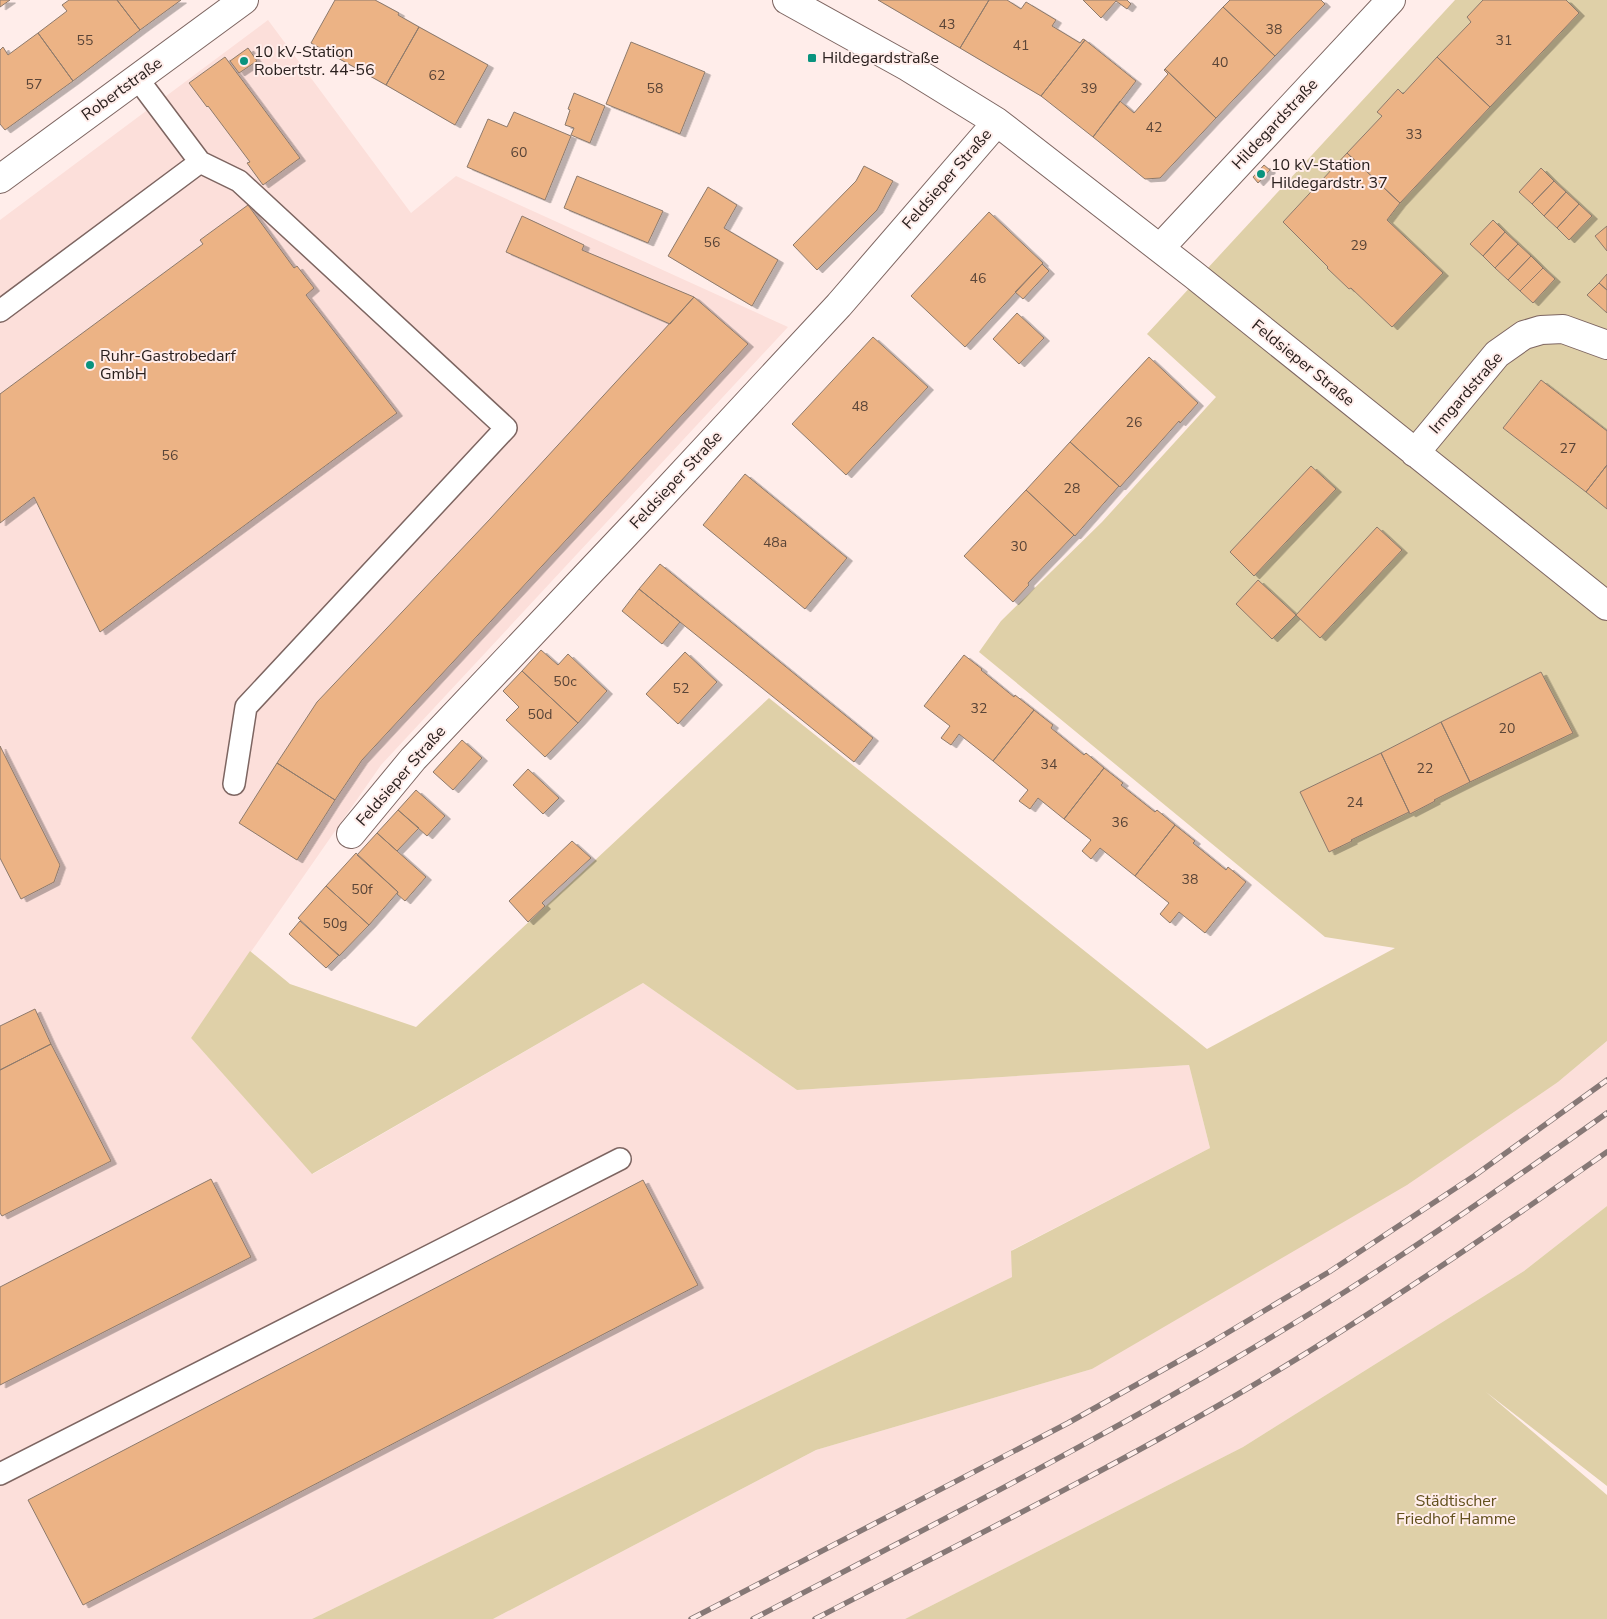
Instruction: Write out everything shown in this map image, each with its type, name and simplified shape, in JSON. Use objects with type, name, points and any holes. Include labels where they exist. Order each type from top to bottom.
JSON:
[{"type":"street","name":"Robertstraße","points":[[0,179],[244,0]]},
{"type":"street","name":"Feldsieper Straße","points":[[787,0],[908,67],[997,122],[1160,248],[1607,606]]},
{"type":"street","name":"Hildegardstraße","points":[[1160,248],[1391,0]]},
{"type":"street","name":"Feldsieper Straße","points":[[351,834],[412,759],[839,305],[997,122]]},
{"type":"street","name":"Irmgardstraße","points":[[1415,453],[1497,354],[1524,335],[1541,330],[1563,329],[1607,345]]},
{"type":"lane","points":[[138,78],[200,162],[239,181],[506,428],[246,707],[234,784]]},
{"type":"lane","points":[[0,311],[200,162]]},
{"type":"lane","points":[[0,1474],[620,1159]]},
{"type":"shaded area","points":[[268,20],[411,213],[456,176],[788,327],[381,765],[191,1038],[313,1174],[643,983],[797,1090],[1189,1065],[1210,1148],[1012,1250],[1012,1277],[312,1619],[0,1619],[0,220]]},
{"type":"shaded area","points":[[1607,1041],[1607,1206],[1524,1271],[1243,1447],[905,1619],[493,1619],[816,1450],[1092,1369],[1558,1082]]},
{"type":"green space","points":[[1455,0],[1607,0],[1607,1041],[1558,1082],[1407,1185],[1092,1369],[816,1450],[493,1619],[312,1619],[1012,1277],[1011,1251],[1210,1148],[1189,1065],[797,1090],[643,983],[312,1174],[191,1038],[250,951],[290,984],[416,1027],[769,698],[1207,1049],[1395,948],[1325,937],[979,652],[1001,621],[1102,522],[1216,397],[1147,334]]},
{"type":"green space","name":"Städtischer Friedhof Hamme","points":[[1607,1206],[1607,1486],[1486,1392],[1607,1495],[1607,1619],[905,1619],[1243,1447],[1524,1271]]},
{"type":"building","points":[[0,0],[10,0],[0,7]]},
{"type":"building","points":[[69,0],[117,0],[140,30],[73,81],[38,33],[67,11],[62,5]]},
{"type":"building","points":[[117,0],[181,0],[140,30]]},
{"type":"building","points":[[335,0],[375,0],[419,27],[386,85],[311,43]]},
{"type":"building","points":[[878,0],[989,0],[960,48]]},
{"type":"building","points":[[989,0],[1007,0],[1021,9],[1026,2],[1056,20],[1052,26],[1080,43],[1083,39],[1085,40],[1041,96],[960,48]]},
{"type":"building","points":[[1083,0],[1127,0],[1131,4],[1127,9],[1116,1],[1101,18]]},
{"type":"building","points":[[1230,0],[1321,0],[1325,4],[1275,56],[1223,7]]},
{"type":"building","points":[[1483,0],[1566,0],[1579,13],[1490,107],[1437,57],[1471,22],[1467,17]]},
{"type":"building","points":[[1223,7],[1275,56],[1216,118],[1165,69]]},
{"type":"building","points":[[419,27],[488,65],[455,125],[386,85]]},
{"type":"building","points":[[38,33],[73,81],[5,130],[0,124],[0,50],[3,47],[8,55]]},
{"type":"building","points":[[1085,40],[1136,81],[1093,137],[1041,96]]},
{"type":"building","points":[[631,42],[705,72],[680,134],[606,104]]},
{"type":"building","name":"10 kV-Station Robertstr. 44-56","points":[[248,48],[257,61],[239,73],[230,61]]},
{"type":"building","points":[[225,57],[300,158],[263,185],[247,163],[250,162],[189,83]]},
{"type":"building","points":[[1437,57],[1490,107],[1400,203],[1347,153],[1382,116],[1377,112],[1398,89],[1403,94]]},
{"type":"building","points":[[1165,69],[1216,118],[1160,178],[1145,179],[1093,137],[1120,101],[1134,113],[1168,74]]},
{"type":"building","points":[[574,93],[605,106],[590,143],[571,135],[574,128],[565,125]]},
{"type":"building","points":[[514,112],[571,136],[545,200],[467,167],[488,119],[507,127]]},
{"type":"building","points":[[1347,153],[1400,203],[1387,220],[1443,273],[1392,327],[1327,268],[1283,222]]},
{"type":"building","name":"10 kV-Station Hildegardstr. 37","points":[[1264,165],[1270,170],[1258,183],[1253,177]]},
{"type":"building","points":[[864,166],[893,181],[877,210],[817,270],[793,245],[856,181]]},
{"type":"building","points":[[1541,168],[1554,181],[1532,204],[1519,192]]},
{"type":"building","points":[[577,176],[663,211],[648,243],[564,208]]},
{"type":"building","points":[[1554,181],[1566,192],[1544,216],[1532,204]]},
{"type":"building","points":[[708,187],[737,205],[724,228],[778,260],[752,306],[668,256]]},
{"type":"building","points":[[1566,192],[1579,204],[1557,228],[1544,216]]},
{"type":"building","points":[[1579,204],[1592,216],[1569,240],[1557,228]]},
{"type":"building","points":[[248,205],[294,268],[297,266],[314,288],[306,295],[397,413],[100,632],[34,497],[0,523],[0,394],[203,244],[200,240]]},
{"type":"building","points":[[989,212],[1043,263],[965,347],[911,296]]},
{"type":"building","points":[[522,216],[584,245],[582,250],[694,297],[670,324],[506,252]]},
{"type":"building","points":[[1493,220],[1505,232],[1483,256],[1470,244]]},
{"type":"building","points":[[1607,226],[1607,251],[1595,236]]},
{"type":"building","points":[[1505,232],[1518,244],[1495,268],[1483,256]]},
{"type":"building","points":[[1518,244],[1531,256],[1508,280],[1495,268]]},
{"type":"building","points":[[1531,256],[1543,268],[1520,291],[1508,280]]},
{"type":"building","points":[[1042,264],[1049,271],[1023,299],[1015,292]]},
{"type":"building","points":[[1543,268],[1555,279],[1533,303],[1520,291]]},
{"type":"building","points":[[1607,274],[1607,290],[1599,283]]},
{"type":"building","points":[[1599,283],[1607,290],[1607,313],[1587,295]]},
{"type":"building","points":[[694,297],[748,344],[362,760],[335,800],[277,763],[317,702],[490,519]]},
{"type":"building","points":[[1017,313],[1044,338],[1019,364],[993,339]]},
{"type":"building","points":[[873,337],[928,387],[846,475],[792,424]]},
{"type":"building","points":[[1149,357],[1198,403],[1180,423],[1179,421],[1120,487],[1070,442]]},
{"type":"building","points":[[1541,380],[1607,431],[1607,465],[1586,492],[1503,428]]},
{"type":"building","points":[[1070,442],[1119,486],[1075,536],[1026,490]]},
{"type":"building","points":[[1607,465],[1607,509],[1586,492]]},
{"type":"building","points":[[1311,466],[1336,489],[1254,576],[1230,552]]},
{"type":"building","points":[[745,474],[847,558],[805,609],[703,525]]},
{"type":"building","points":[[1026,490],[1074,535],[1028,583],[1029,585],[1013,602],[964,556]]},
{"type":"building","points":[[1377,527],[1402,550],[1320,638],[1296,615]]},
{"type":"building","points":[[660,564],[873,738],[854,762],[639,589]]},
{"type":"building","points":[[1258,580],[1296,615],[1272,639],[1236,604]]},
{"type":"building","points":[[639,589],[680,622],[662,644],[622,611]]},
{"type":"building","points":[[541,650],[558,665],[568,654],[607,691],[578,723],[522,671]]},
{"type":"building","points":[[685,652],[717,682],[678,724],[646,694]]},
{"type":"building","points":[[964,655],[1014,697],[1015,695],[1034,710],[993,761],[959,734],[951,745],[941,738],[950,726],[924,706]]},
{"type":"building","points":[[522,671],[578,723],[545,757],[506,720],[519,707],[503,691]]},
{"type":"building","points":[[1541,672],[1573,733],[1470,782],[1441,722]]},
{"type":"building","points":[[1034,710],[1053,725],[1051,728],[1084,755],[1086,753],[1104,768],[1064,819],[1038,798],[1030,809],[1019,801],[1028,790],[993,761]]},
{"type":"building","points":[[1441,722],[1470,782],[1410,814],[1381,753]]},
{"type":"building","points":[[462,740],[482,758],[453,790],[433,772]]},
{"type":"building","points":[[0,746],[60,865],[54,882],[21,899],[0,858]]},
{"type":"building","points":[[1381,753],[1409,812],[1329,852],[1300,792]]},
{"type":"building","points":[[277,763],[335,800],[297,860],[239,823]]},
{"type":"building","points":[[1104,768],[1123,783],[1121,785],[1175,825],[1135,876],[1100,848],[1091,859],[1082,851],[1091,840],[1064,819]]},
{"type":"building","points":[[528,769],[559,798],[543,814],[513,785]]},
{"type":"building","points":[[416,790],[445,816],[427,836],[398,810]]},
{"type":"building","points":[[398,810],[419,828],[397,851],[377,833]]},
{"type":"building","points":[[1175,825],[1195,841],[1193,843],[1226,870],[1228,867],[1246,882],[1205,933],[1179,912],[1170,923],[1160,914],[1169,903],[1135,876]]},
{"type":"building","points":[[377,833],[426,877],[405,901],[397,894],[398,892],[357,855]]},
{"type":"building","points":[[572,841],[591,858],[542,903],[545,906],[528,922],[509,901]]},
{"type":"building","points":[[356,853],[398,892],[369,925],[326,886]]},
{"type":"building","points":[[326,886],[369,925],[339,956],[298,918]]},
{"type":"building","points":[[300,921],[339,955],[326,968],[289,934]]},
{"type":"building","points":[[35,1009],[51,1044],[0,1070],[0,1026]]},
{"type":"building","points":[[51,1044],[111,1161],[2,1216],[0,1213],[0,1070]]},
{"type":"building","points":[[211,1179],[251,1257],[0,1385],[0,1287]]},
{"type":"building","points":[[643,1180],[698,1285],[83,1605],[28,1500]]},
{"type":"railway","points":[[691,1619],[1068,1423],[1202,1348],[1329,1272],[1474,1176],[1607,1080]]},
{"type":"railway","points":[[753,1619],[1051,1462],[1199,1380],[1410,1250],[1607,1113]]},
{"type":"railway","points":[[815,1619],[1074,1485],[1228,1400],[1420,1280],[1607,1152]]},
{"type":"place","name":"Hildegardstraße","points":[[812,58]]},
{"type":"place","name":"10 kV-Station Robertstr. 44-56","points":[[244,61]]},
{"type":"place","name":"10 kV-Station Hildegardstr. 37","points":[[1261,174]]},
{"type":"place","name":"Ruhr-Gastrobedarf GmbH","points":[[90,365]]}]
